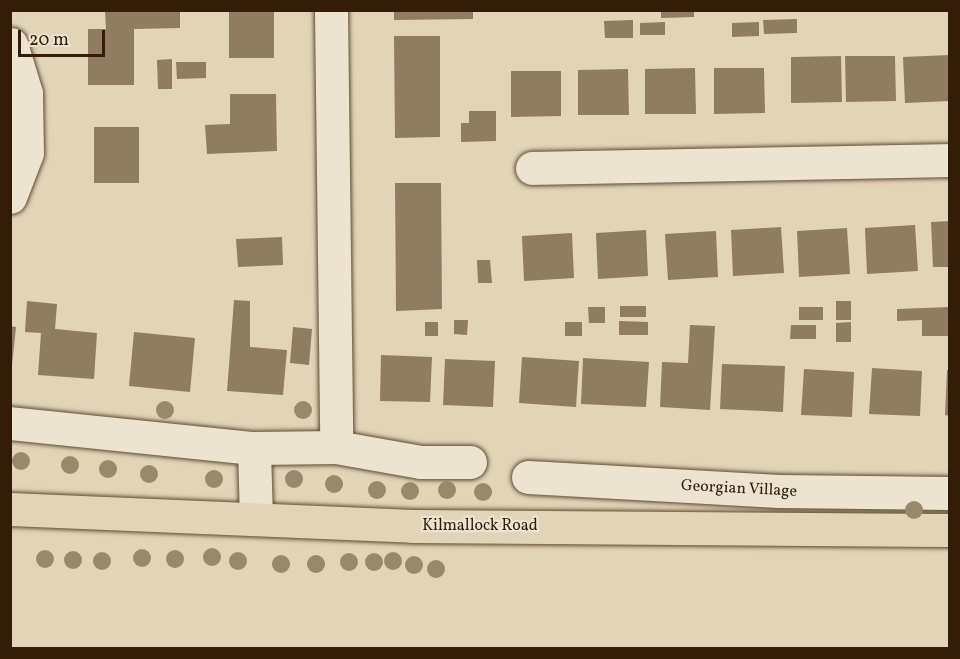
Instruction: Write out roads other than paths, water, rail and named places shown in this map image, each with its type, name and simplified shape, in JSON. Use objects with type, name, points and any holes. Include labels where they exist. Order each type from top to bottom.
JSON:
[{"type":"main road","name":"Kilmallock Road","points":[[10,509],[413,526],[777,526],[950,530]]},
{"type":"street","points":[[331,10],[336,447]]},
{"type":"street","points":[[10,197],[27,153],[26,93],[11,44]]},
{"type":"street","points":[[532,168],[950,160]]},
{"type":"street","points":[[10,423],[254,448],[336,447],[421,462],[470,462]]},
{"type":"street","points":[[254,448],[256,519]]},
{"type":"street","name":"Georgian Village","points":[[528,477],[779,491],[950,493]]},
{"type":"street","points":[[777,526],[779,491]]}]
